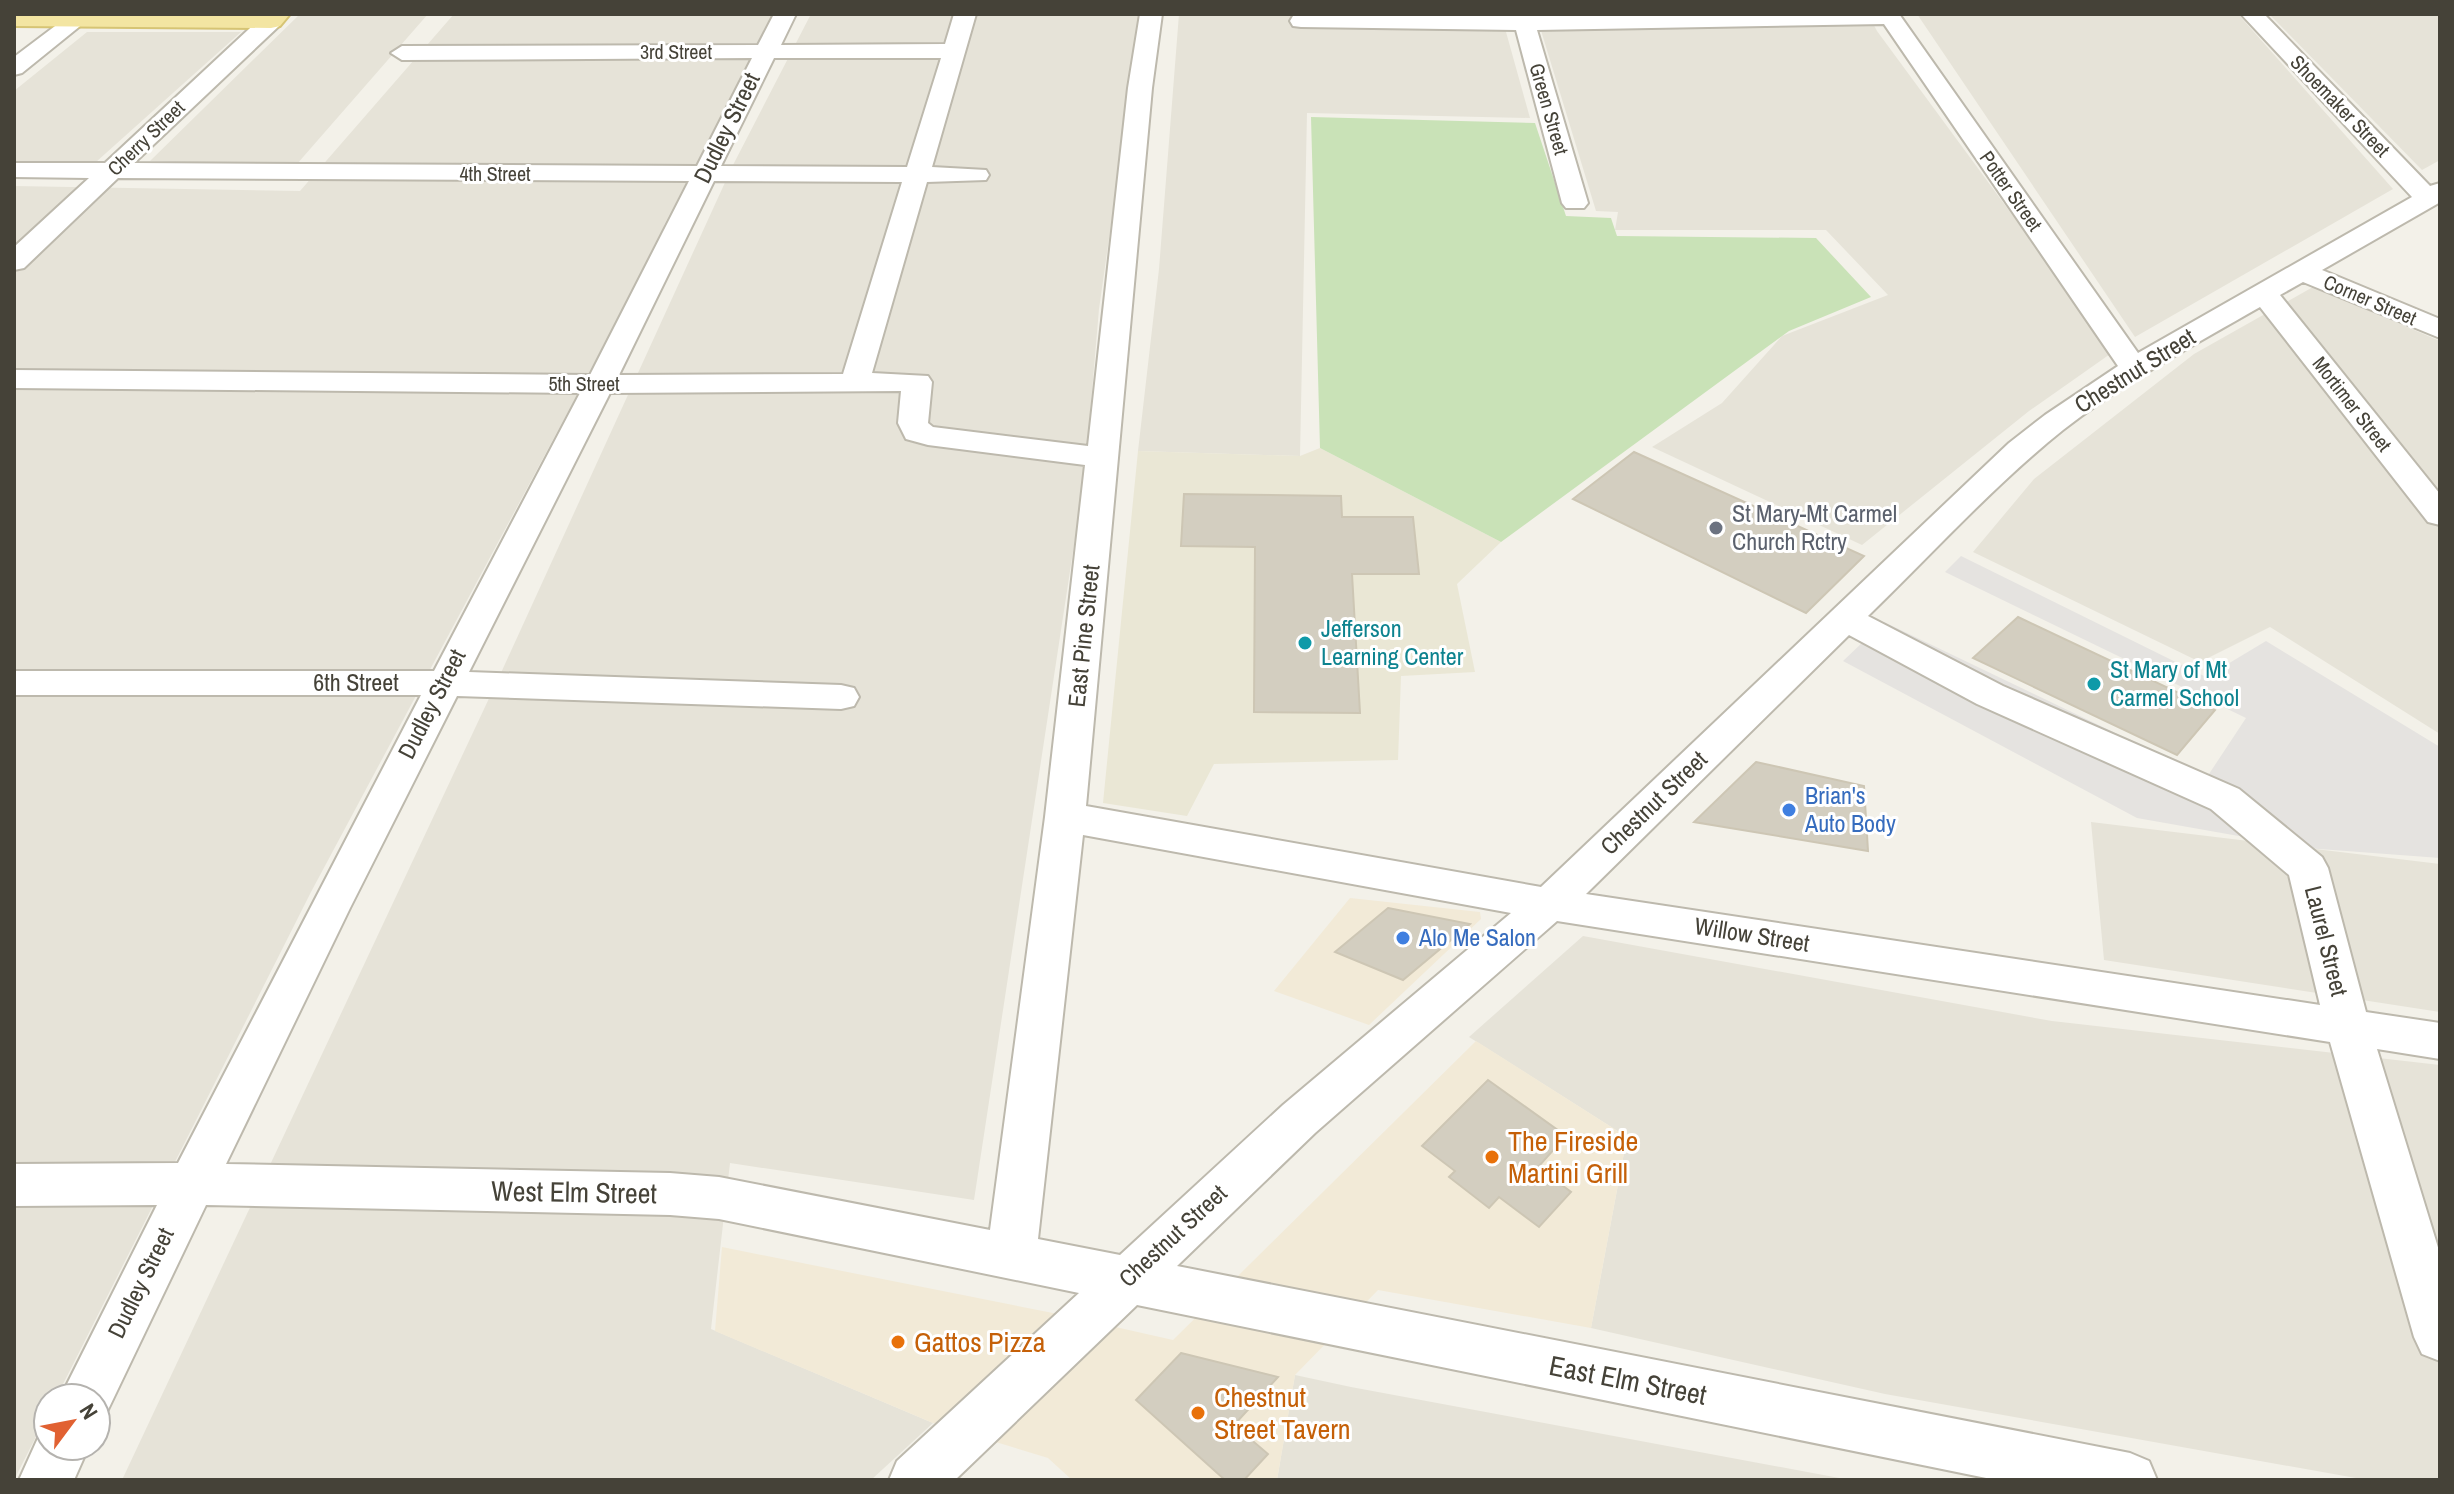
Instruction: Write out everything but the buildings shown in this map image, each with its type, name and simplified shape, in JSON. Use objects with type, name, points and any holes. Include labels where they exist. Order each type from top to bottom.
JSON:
[{"type":"main road","points":[[14,19],[81,16],[274,17]]},
{"type":"street","name":"Dudley Street","points":[[94,1382],[190,1184],[443,683],[600,384],[763,52],[785,14]]},
{"type":"street","points":[[855,382],[951,51],[965,14]]},
{"type":"street","name":"East Pine Street","points":[[1011,1257],[1065,817],[1140,88],[1151,14]]},
{"type":"street","name":"Shoemaker Street","points":[[2252,14],[2434,195]]},
{"type":"street","points":[[14,68],[81,16]]},
{"type":"street","points":[[1301,21],[1889,16]]},
{"type":"street","name":"Potter Street","points":[[1889,16],[2134,368]]},
{"type":"street","name":"Cherry Street","points":[[14,262],[274,17]]},
{"type":"street","name":"Green Street","points":[[1524,19],[1575,203]]},
{"type":"street","name":"3rd Street","points":[[402,53],[951,51]]},
{"type":"street","name":"4th Street","points":[[14,170],[977,175]]},
{"type":"street","name":"Chestnut Street","points":[[916,1480],[1299,1119],[1549,904],[2020,450],[2056,421],[2134,368],[2434,195]]},
{"type":"street","name":"Corner Street","points":[[2300,271],[2440,329]]},
{"type":"street","name":"Mortimer Street","points":[[2264,293],[2440,515]]},
{"type":"street","name":"5th Street","points":[[14,379],[600,384],[917,382],[913,423],[917,432],[928,436],[1101,457]]},
{"type":"street","name":"Laurel Street","points":[[1846,619],[1990,695],[2225,799],[2308,868],[2348,1027],[2440,1337]]},
{"type":"street","name":"6th Street","points":[[14,683],[443,683],[841,697]]},
{"type":"street","name":"Willow Street","points":[[1065,817],[1549,904],[2440,1041]]},
{"type":"street","name":"West Elm Street","points":[[14,1185],[190,1184],[708,1197],[1126,1280]]},
{"type":"street","name":"East Elm Street","points":[[1126,1280],[2130,1480]]},
{"type":"shaded area","points":[[300,14],[428,14],[297,164],[150,161]]},
{"type":"shaded area","points":[[454,14],[775,14],[664,225],[662,236],[311,892],[64,1382],[32,1382],[32,1445],[14,1480],[14,186],[300,191]]},
{"type":"shaded area","points":[[811,14],[1141,14],[1099,309],[1085,473],[974,1200],[730,1163],[711,1329],[933,1423],[871,1480],[122,1480],[500,675],[733,165]]},
{"type":"shaded area","points":[[1179,14],[1501,14],[1530,118],[1307,113],[1300,456],[1138,451],[1159,269]]},
{"type":"shaded area","points":[[1536,14],[1868,14],[1877,31],[2113,352],[2029,411],[1862,545],[1652,447],[1722,403],[1782,336],[1888,295],[1826,230],[1615,230],[1618,212],[1596,211]]},
{"type":"shaded area","points":[[1917,14],[2238,14],[2393,189],[2135,337]]},
{"type":"shaded area","points":[[2269,14],[2440,14],[2440,160],[2422,170]]},
{"type":"shaded area","points":[[87,32],[241,32],[96,162],[14,161],[14,91]]},
{"type":"shaded area","points":[[2313,287],[2440,341],[2440,734],[2270,627],[2200,662],[1973,552],[2034,479],[2194,354]]},
{"type":"shaded area","points":[[1320,448],[1501,542],[1457,584],[1475,672],[1401,676],[1398,760],[1214,764],[1187,816],[1103,803],[1138,451],[1300,456]]},
{"type":"shaded area","points":[[1961,556],[2206,677],[2266,641],[2440,747],[2440,858],[2306,848],[2137,818],[1843,661],[1884,622],[2207,777],[2246,718],[1945,572]]},
{"type":"shaded area","points":[[2091,822],[2440,864],[2440,1012],[2104,960]]},
{"type":"shaded area","points":[[1350,898],[1480,912],[1481,919],[1369,1025],[1274,991]]},
{"type":"shaded area","points":[[1583,936],[2052,1021],[2440,1065],[2440,1480],[2367,1480],[1885,1394],[1591,1328],[1627,1137],[1469,1037]]},
{"type":"shaded area","points":[[1476,1041],[1627,1137],[1591,1328],[1378,1290],[1295,1375],[1277,1480],[1072,1480],[1048,1458],[933,1423],[715,1331],[722,1247],[1173,1340]]},
{"type":"shaded area","points":[[1295,1375],[1351,1387],[1850,1480],[1277,1480]]},
{"type":"green space","points":[[1311,117],[1535,123],[1566,216],[1611,218],[1617,236],[1816,238],[1871,297],[1789,331],[1501,542],[1320,448]]},
{"type":"place","name":"St Mary-Mt Carmel Church Rctry","points":[[1716,528]]},
{"type":"place","name":"Jefferson Learning Center","points":[[1305,643]]},
{"type":"place","name":"St Mary of Mt Carmel School","points":[[2094,684]]},
{"type":"place","name":"Brian's Auto Body","points":[[1789,810]]},
{"type":"place","name":"Alo Me Salon","points":[[1403,938]]},
{"type":"place","name":"The Fireside Martini Grill","points":[[1492,1157]]},
{"type":"place","name":"Gattos Pizza","points":[[898,1342]]},
{"type":"place","name":"Chestnut Street Tavern","points":[[1198,1413]]}]
